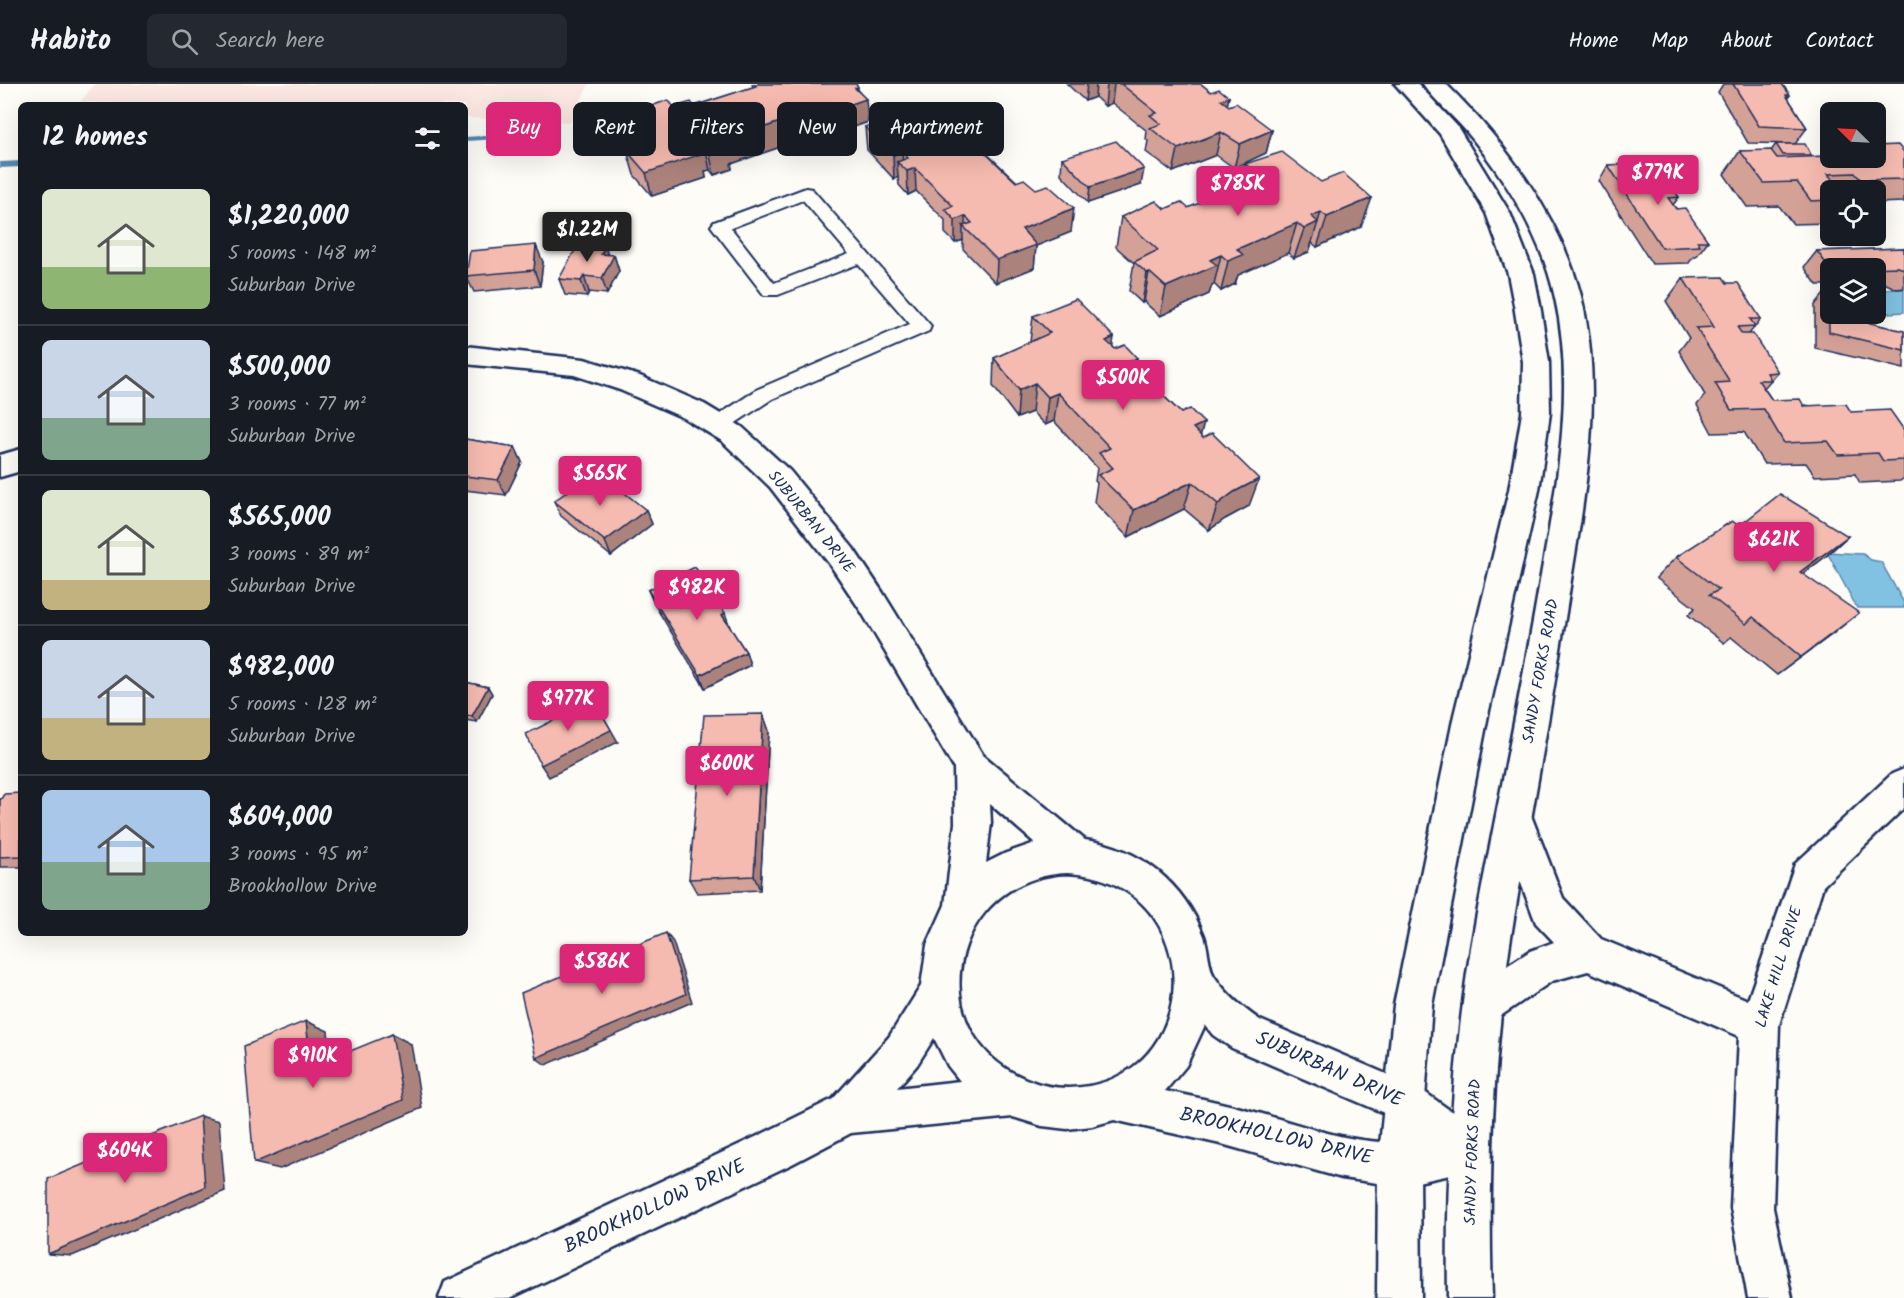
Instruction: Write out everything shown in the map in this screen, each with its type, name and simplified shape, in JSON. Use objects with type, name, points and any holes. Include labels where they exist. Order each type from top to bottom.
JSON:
[{"type":"street","points":[[1399,1298],[1400,1164],[1413,1005],[1471,715],[1524,490],[1536,413],[1536,362],[1527,305],[1521,274],[1498,213],[1449,131],[1406,84]]},
{"type":"street","name":"SANDY FORKS ROAD","points":[[1434,84],[1479,132],[1506,169],[1547,240],[1567,296],[1576,349],[1579,390],[1574,471],[1547,644],[1514,817],[1482,1005],[1469,1150],[1470,1298]]},
{"type":"street","name":"SUBURBAN DRIVE","points":[[468,355],[575,366],[630,383],[694,411],[732,434],[780,479],[842,558],[872,602],[971,766],[1077,856]]},
{"type":"street","points":[[0,466],[18,461]]},
{"type":"street","points":[[971,766],[973,893]]},
{"type":"street","name":"LAKE HILL DRIVE","points":[[1770,1298],[1752,1208],[1759,1024],[1808,876],[1904,785]]},
{"type":"street","points":[[1514,817],[1549,910],[1588,952],[1759,1024]]},
{"type":"street","name":"SUBURBAN DRIVE","points":[[973,893],[1008,866],[1042,856],[1077,856],[1112,865],[1144,885],[1169,912],[1187,945],[1195,983],[1193,1011],[1184,1039],[1168,1064],[1133,1093]]},
{"type":"street","name":"BROOKHOLLOW DRIVE","points":[[973,893],[948,930],[941,959],[941,991],[949,1022],[965,1052],[989,1077],[1018,1096],[1051,1107],[1085,1109],[1133,1093],[1225,1124],[1342,1157],[1400,1164],[1469,1150]]},
{"type":"street","points":[[1482,1005],[1543,964],[1588,952]]},
{"type":"street","name":"SUBURBAN DRIVE","points":[[1195,983],[1227,1021],[1246,1034],[1405,1102],[1469,1150]]},
{"type":"street","name":"BROOKHOLLOW DRIVE","points":[[461,1298],[777,1149],[847,1113],[903,1051],[941,991]]},
{"type":"street","name":"BROOKHOLLOW DRIVE","points":[[847,1113],[1018,1096]]},
{"type":"lane","points":[[718,425],[765,394],[922,326],[861,256],[806,193],[720,226],[771,291],[861,256]]},
{"type":"shaded area","points":[[95,84],[589,84],[580,102],[573,102],[573,116],[570,122],[561,122],[561,102],[486,102],[486,119],[468,118],[468,102],[80,102]]},
{"type":"water","points":[[1904,289],[1904,312],[1886,313],[1886,290]]},
{"type":"water","points":[[1827,552],[1863,554],[1871,560],[1881,562],[1904,603],[1904,608],[1857,608]]},
{"type":"building","points":[[754,84],[856,84],[858,87],[855,88],[866,99],[857,102],[777,102],[777,123],[765,127],[765,102],[706,102],[756,86]]},
{"type":"building","points":[[1121,84],[1201,84],[1211,92],[1219,89],[1229,97],[1221,100],[1229,106],[1236,103],[1272,130],[1240,144],[1221,132],[1178,149],[1150,128],[1161,124],[1150,115],[1157,113]]},
{"type":"building","points":[[1733,84],[1782,84],[1790,95],[1786,95],[1807,128],[1759,126]]},
{"type":"building","points":[[668,100],[668,156],[695,156],[646,173],[631,156],[656,156],[656,104]]},
{"type":"building","points":[[1116,141],[1144,169],[1090,187],[1062,158]]},
{"type":"building","points":[[1776,144],[1805,144],[1811,155],[1783,155]]},
{"type":"building","points":[[1898,145],[1904,152],[1904,179],[1861,180],[1855,173],[1828,174],[1833,180],[1820,180],[1820,201],[1811,201],[1797,182],[1764,183],[1740,151],[1771,150],[1777,158],[1820,156],[1820,168],[1886,168],[1886,146]]},
{"type":"building","points":[[1282,152],[1321,182],[1343,173],[1372,198],[1327,217],[1321,212],[1311,216],[1318,222],[1304,229],[1297,223],[1237,249],[1243,255],[1228,261],[1221,255],[1210,260],[1217,265],[1166,287],[1134,262],[1158,250],[1121,217],[1156,201],[1165,209],[1181,202],[1188,208],[1247,183],[1241,178],[1256,172],[1245,164]]},
{"type":"building","points":[[906,156],[989,156],[1016,182],[1024,179],[1036,189],[1048,185],[1074,208],[1022,229],[1036,245],[997,260],[963,226],[972,223],[965,216],[955,220],[945,209],[953,206],[915,168],[907,171],[897,162],[908,158]]},
{"type":"building","points":[[1644,163],[1648,168],[1658,168],[1679,197],[1668,198],[1676,209],[1685,208],[1708,241],[1697,241],[1700,246],[1662,248],[1608,165]]},
{"type":"building","points":[[579,243],[605,246],[601,254],[614,255],[602,278],[584,276],[581,281],[559,279]]},
{"type":"building","points":[[536,245],[534,270],[468,276],[470,251]]},
{"type":"building","points":[[1904,248],[1904,269],[1886,267],[1886,258],[1822,258],[1817,251]]},
{"type":"building","points":[[1723,277],[1727,283],[1738,283],[1761,319],[1750,319],[1755,326],[1737,327],[1742,334],[1753,334],[1778,372],[1767,373],[1771,380],[1758,380],[1772,400],[1800,399],[1804,406],[1846,404],[1851,412],[1890,410],[1904,430],[1904,460],[1883,461],[1878,453],[1838,455],[1828,441],[1784,443],[1764,409],[1731,410],[1715,383],[1730,382],[1696,328],[1714,327],[1683,278]]},
{"type":"building","points":[[1076,299],[1114,337],[1106,341],[1115,349],[1125,345],[1137,358],[1129,362],[1181,413],[1190,409],[1204,423],[1193,428],[1203,438],[1212,433],[1259,479],[1234,492],[1218,504],[1192,482],[1134,510],[1098,475],[1113,468],[1099,453],[1110,448],[1058,393],[1048,397],[1035,383],[1019,390],[994,358],[1050,333],[1033,316]]},
{"type":"building","points":[[1829,324],[1875,324],[1904,331],[1904,350],[1829,332]]},
{"type":"building","points":[[468,439],[515,447],[498,480],[468,476]]},
{"type":"building","points":[[592,474],[612,490],[616,486],[646,510],[605,541],[554,501]]},
{"type":"building","points":[[1780,494],[1848,536],[1800,572],[1859,613],[1801,657],[1753,617],[1746,624],[1709,595],[1719,590],[1676,557],[1732,521],[1739,526]]},
{"type":"building","points":[[695,567],[725,613],[722,615],[746,652],[700,675],[648,590]]},
{"type":"building","points":[[468,683],[488,687],[472,716],[468,715]]},
{"type":"building","points":[[594,700],[611,730],[541,765],[526,734]]},
{"type":"building","points":[[763,714],[754,876],[689,879],[704,715]]},
{"type":"building","points":[[18,793],[18,856],[0,857],[0,799],[4,794]]},
{"type":"building","points":[[666,933],[686,994],[536,1058],[521,993]]},
{"type":"building","points":[[306,1021],[311,1067],[392,1034],[403,1100],[254,1163],[244,1046]]},
{"type":"building","points":[[200,1116],[205,1187],[48,1254],[48,1179]]},
{"type":"waterway","points":[[468,139],[486,138]]},
{"type":"waterway","points":[[0,165],[18,164]]}]
